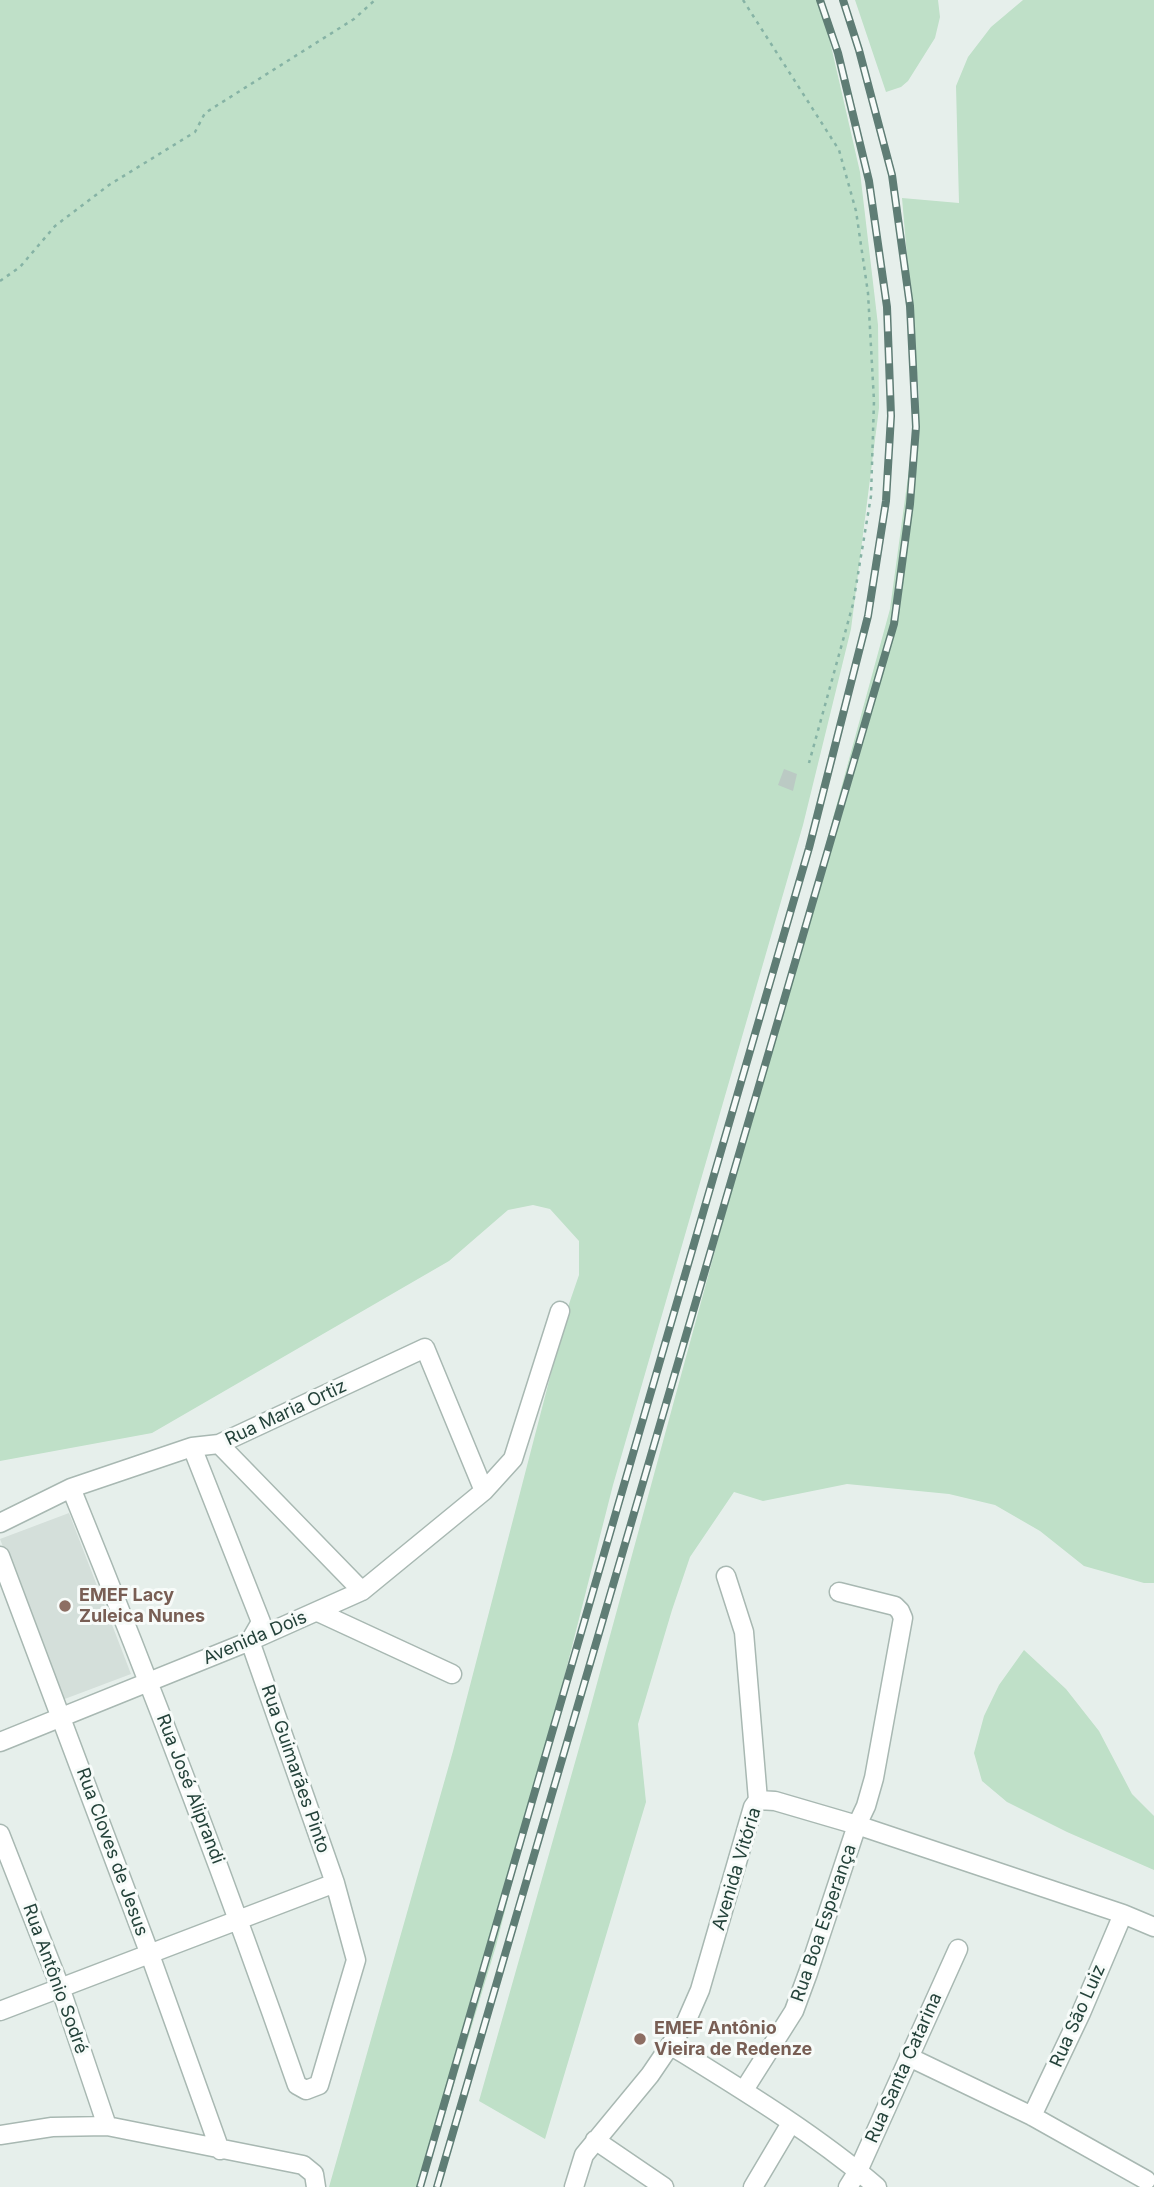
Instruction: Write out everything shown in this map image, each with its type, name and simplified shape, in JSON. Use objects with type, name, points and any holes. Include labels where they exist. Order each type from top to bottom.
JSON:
[{"type":"street","name":"Avenida Dois","points":[[0,1742],[250,1641],[362,1591],[484,1491],[513,1459],[560,1311]]},
{"type":"street","name":"Rua Maria Ortiz","points":[[0,1523],[71,1488],[192,1447],[219,1444],[425,1348],[484,1491]]},
{"type":"street","points":[[219,1444],[362,1591]]},
{"type":"street","points":[[192,1447],[261,1622],[250,1641]]},
{"type":"street","name":"Rua José Aliprandi","points":[[71,1488],[240,1918],[297,2085],[306,2090]]},
{"type":"street","name":"Rua Cloves de Jesus","points":[[0,1556],[62,1717],[220,2150]]},
{"type":"street","points":[[726,1576],[744,1632],[758,1800]]},
{"type":"street","name":"Rua Boa Esperança","points":[[744,2090],[794,2011],[874,1778],[903,1618],[895,1606],[839,1592]]},
{"type":"street","points":[[318,1612],[452,1674]]},
{"type":"street","name":"Rua Guimarães Pinto","points":[[250,1641],[335,1884],[356,1960],[319,2085],[306,2090]]},
{"type":"street","name":"Avenida Vitória","points":[[574,2187],[584,2155],[643,2084],[685,2022],[701,1990],[753,1807],[758,1800],[775,1801],[857,1825],[1123,1914],[1154,1927]]},
{"type":"street","name":"Rua Antônio Sodré","points":[[0,1834],[60,1987],[107,2126]]},
{"type":"street","points":[[0,2011],[149,1952],[335,1884]]},
{"type":"street","name":"Rua São Luiz","points":[[1032,2116],[1082,2013],[1123,1914]]},
{"type":"street","name":"Rua Santa Catarina","points":[[848,2187],[858,2171],[958,1949]]},
{"type":"street","points":[[670,2045],[744,2090],[877,2187]]},
{"type":"street","points":[[909,2057],[1032,2116],[1147,2178]]},
{"type":"street","points":[[753,2187],[791,2123]]},
{"type":"street","points":[[2,2129],[107,2126],[303,2165],[314,2174],[316,2187]]},
{"type":"street","points":[[595,2140],[664,2187]]},
{"type":"path","points":[[0,281],[20,267],[55,226],[109,185],[195,132],[205,113],[354,19],[376,0]]},
{"type":"path","points":[[743,0],[839,150],[856,211],[868,293],[874,401],[871,496],[853,604],[809,763]]},
{"type":"shaded area","name":"EMEF Lacy Zuleica Nunes","points":[[69,1513],[131,1674],[62,1700],[0,1539]]},
{"type":"green space","points":[[0,0],[817,0],[829,37],[860,172],[878,325],[879,408],[851,629],[803,825],[613,1485],[496,1946],[423,2187],[329,2187],[453,1751],[569,1304],[579,1275],[579,1241],[550,1209],[533,1205],[508,1210],[449,1261],[152,1433],[0,1461]]},
{"type":"green space","points":[[855,0],[938,0],[940,17],[935,38],[908,81],[901,87],[886,92]]},
{"type":"green space","points":[[1023,0],[1154,0],[1154,1583],[1144,1583],[1084,1566],[1040,1531],[995,1505],[949,1494],[847,1484],[763,1501],[734,1492],[690,1557],[638,1724],[646,1802],[545,2139],[479,2101],[587,1720],[890,609],[919,396],[902,198],[959,203],[956,86],[968,57],[991,27]]},
{"type":"green space","points":[[1024,1650],[1066,1689],[1099,1731],[1132,1794],[1154,1816],[1154,1870],[1007,1802],[982,1781],[974,1753],[984,1716],[999,1685]]},
{"type":"building","points":[[784,769],[797,774],[793,791],[778,785]]},
{"type":"railway","points":[[420,2187],[809,848],[868,616],[886,501],[891,416],[887,307],[869,181],[838,53],[820,0]]},
{"type":"railway","points":[[437,2187],[894,624],[910,504],[916,427],[910,306],[892,175],[843,0]]},
{"type":"place","name":"EMEF Lacy Zuleica Nunes","points":[[65,1606]]},
{"type":"place","name":"EMEF Antônio Vieira de Redenze","points":[[640,2039]]}]
